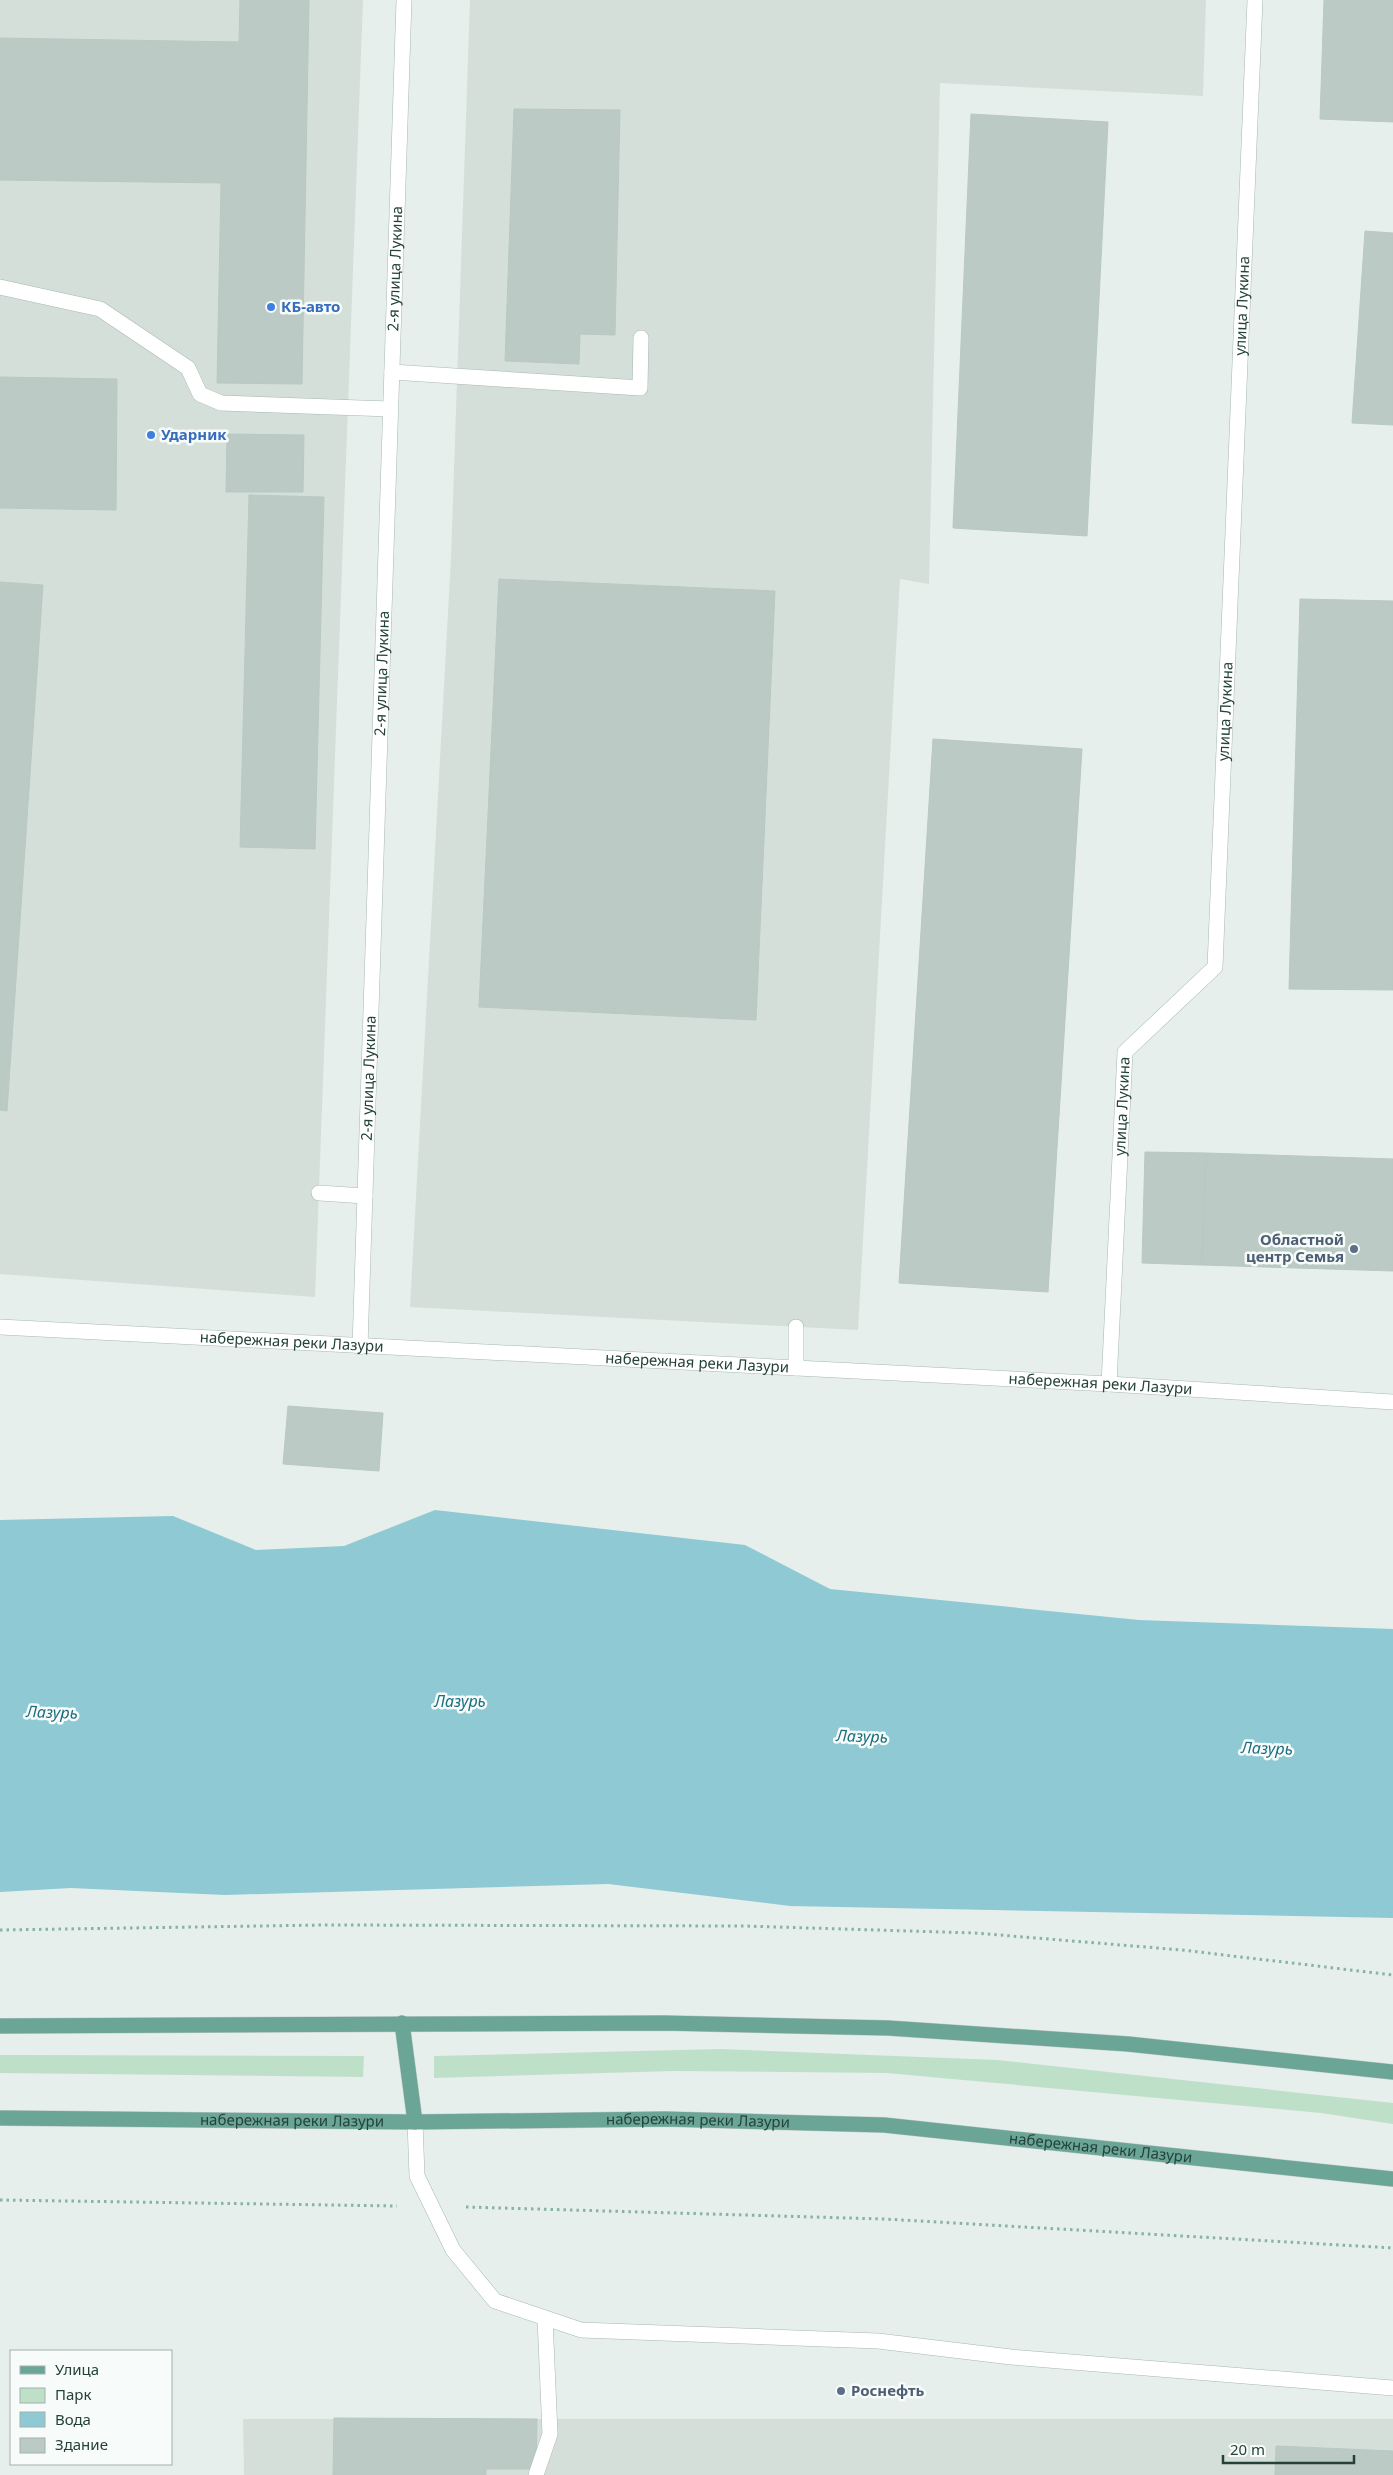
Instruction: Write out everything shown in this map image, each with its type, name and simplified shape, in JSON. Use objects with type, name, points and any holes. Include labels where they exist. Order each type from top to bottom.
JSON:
[{"type":"main road","points":[[402,2023],[415,2122]]},
{"type":"main road","points":[[0,2026],[664,2023],[888,2028],[1128,2044],[1393,2072]]},
{"type":"main road","name":"набережная реки Лазури","points":[[0,2118],[415,2122],[665,2119],[884,2125],[1393,2179]]},
{"type":"street","name":"2-я улица Лукина","points":[[360,1347],[404,0]]},
{"type":"street","name":"улица Лукина","points":[[1109,1384],[1124,1052],[1215,968],[1255,0]]},
{"type":"street","points":[[0,287],[100,309],[188,368],[200,394],[221,403],[390,409]]},
{"type":"street","points":[[392,372],[640,388],[641,338]]},
{"type":"street","points":[[319,1193],[365,1196]]},
{"type":"street","name":"набережная реки Лазури","points":[[0,1327],[1109,1384],[1393,1402]]},
{"type":"street","points":[[796,1327],[796,1368]]},
{"type":"street","points":[[415,2122],[417,2176],[453,2250],[495,2301],[581,2330],[878,2341],[1012,2357],[1393,2388]]},
{"type":"street","points":[[536,2475],[550,2434],[545,2318]]},
{"type":"path","points":[[0,1930],[325,1925],[714,1926],[975,1933],[1182,1950],[1393,1975]]},
{"type":"path","points":[[0,2200],[432,2206],[884,2219],[1393,2248]]},
{"type":"shaded area","points":[[0,0],[363,0],[315,1297],[0,1274]]},
{"type":"shaded area","points":[[470,0],[1206,0],[1203,96],[940,83],[929,584],[900,579],[858,1330],[410,1307],[451,558]]},
{"type":"shaded area","points":[[243,2419],[1393,2419],[1393,2475],[244,2475]]},
{"type":"green space","points":[[721,2049],[997,2060],[1393,2103],[1393,2124],[1321,2113],[887,2073],[674,2071],[434,2078],[434,2056]]},
{"type":"green space","points":[[0,2055],[364,2056],[363,2077],[0,2073]]},
{"type":"water","name":"Лазурь","points":[[435,1510],[745,1545],[830,1589],[1139,1620],[1393,1629],[1393,1918],[790,1906],[608,1884],[225,1895],[71,1888],[0,1892],[0,1520],[173,1516],[256,1550],[344,1546]]},
{"type":"building","points":[[240,0],[309,0],[302,384],[217,383],[221,183],[0,180],[0,38],[239,42]]},
{"type":"building","points":[[1324,0],[1393,0],[1393,122],[1320,119]]},
{"type":"building","points":[[514,109],[620,110],[615,335],[580,334],[579,364],[505,361]]},
{"type":"building","points":[[971,114],[1108,122],[1087,536],[953,528]]},
{"type":"building","points":[[1365,231],[1393,233],[1393,425],[1352,423]]},
{"type":"building","points":[[0,377],[117,379],[116,510],[0,508]]},
{"type":"building","points":[[227,434],[304,435],[303,492],[226,492]]},
{"type":"building","points":[[249,495],[324,497],[315,849],[240,847]]},
{"type":"building","points":[[499,579],[775,591],[756,1020],[479,1007]]},
{"type":"building","points":[[0,582],[43,585],[7,1111],[0,1110]]},
{"type":"building","points":[[1300,599],[1393,601],[1393,990],[1289,989]]},
{"type":"building","points":[[933,739],[1082,749],[1048,1292],[899,1283]]},
{"type":"building","points":[[1145,1152],[1206,1153],[1202,1265],[1142,1263]]},
{"type":"building","points":[[1206,1153],[1393,1159],[1393,1271],[1202,1265]]},
{"type":"building","points":[[288,1406],[383,1413],[379,1471],[283,1464]]},
{"type":"building","points":[[334,2418],[537,2419],[536,2469],[486,2469],[486,2475],[333,2475]]},
{"type":"building","points":[[1276,2446],[1393,2451],[1393,2475],[1275,2475]]},
{"type":"place","name":"КБ-авто","points":[[271,307]]},
{"type":"place","name":"Ударник","points":[[151,435]]},
{"type":"place","name":"Областной центр Семья","points":[[1354,1249]]},
{"type":"place","name":"Роснефть","points":[[841,2391]]}]
